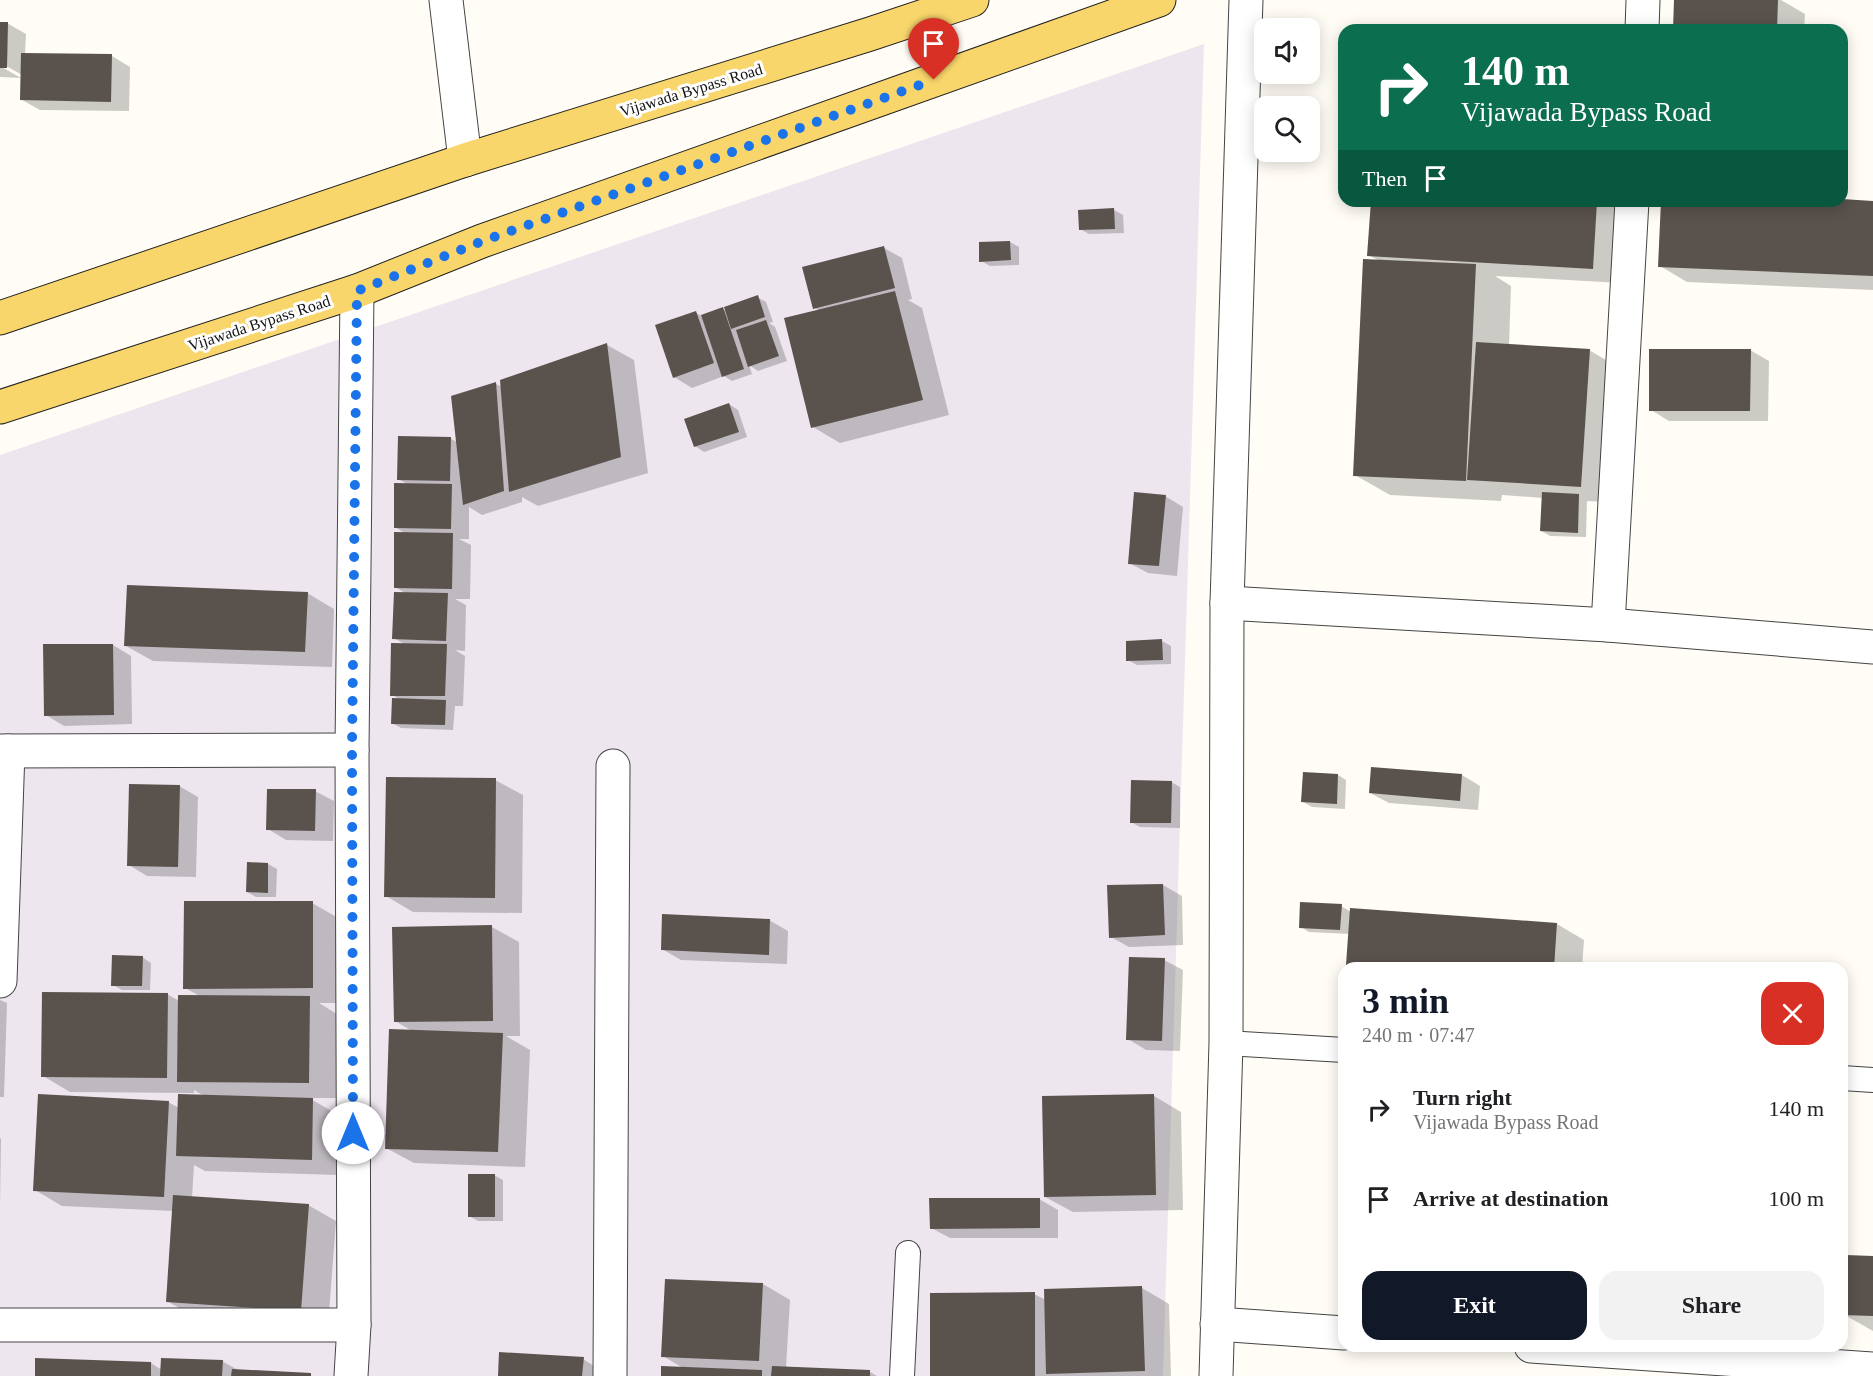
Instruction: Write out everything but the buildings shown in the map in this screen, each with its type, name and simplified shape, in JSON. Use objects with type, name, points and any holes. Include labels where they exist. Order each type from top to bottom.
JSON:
[{"type":"main road","name":"Vijawada Bypass Road","points":[[0,318],[465,160],[972,0]]},
{"type":"main road","name":"Vijawada Bypass Road","points":[[0,407],[357,291],[483,241],[1159,0]]},
{"type":"street","points":[[446,0],[465,160]]},
{"type":"street","points":[[1216,1376],[1226,1043],[1227,603],[1246,0]]},
{"type":"street","points":[[1642,24],[1643,0]]},
{"type":"street","points":[[1608,625],[1632,207]]},
{"type":"street","points":[[351,1376],[354,1325],[352,750],[357,291]]},
{"type":"street","points":[[1227,603],[1608,625],[1873,647]]},
{"type":"street","points":[[0,981],[4,751],[352,750]]},
{"type":"street","points":[[610,1376],[613,766]]},
{"type":"street","points":[[1217,1324],[1338,1333]]},
{"type":"street","points":[[0,1325],[354,1325]]},
{"type":"street","points":[[1624,1352],[1873,1368]]},
{"type":"lane","points":[[1226,1043],[1338,1050]]},
{"type":"lane","points":[[1848,1078],[1873,1080]]},
{"type":"lane","points":[[902,1376],[908,1252]]},
{"type":"shaded area","points":[[1204,44],[1163,1376],[0,1376],[0,455]]},
{"type":"route","points":[[353,1133],[352,750],[357,291],[483,241],[934,80]]}]
